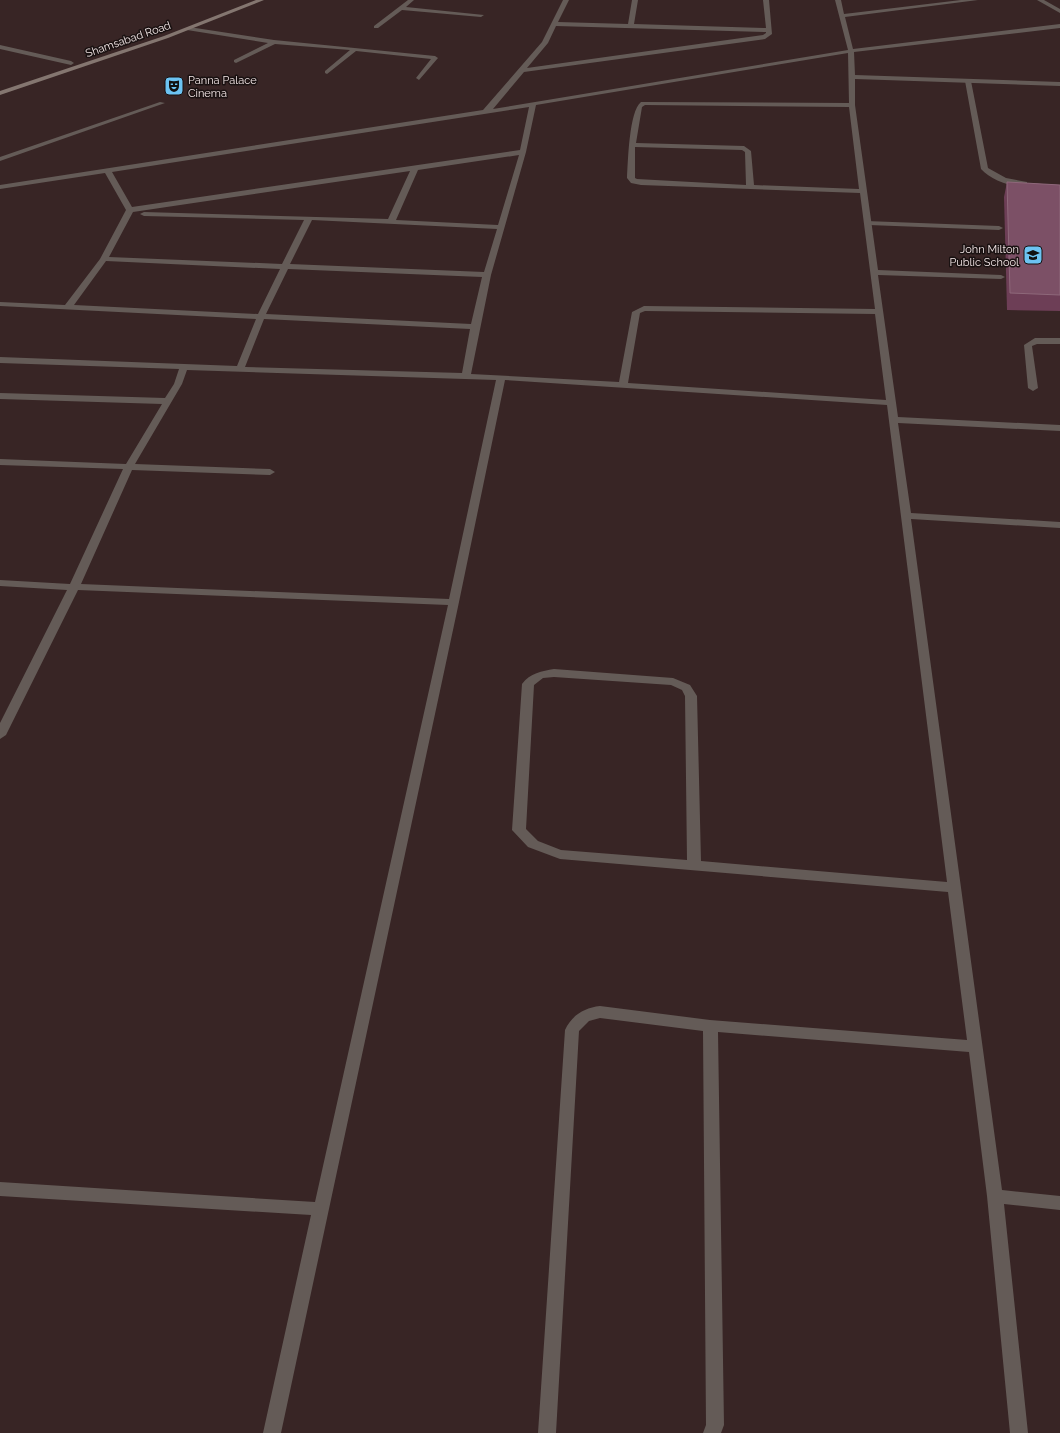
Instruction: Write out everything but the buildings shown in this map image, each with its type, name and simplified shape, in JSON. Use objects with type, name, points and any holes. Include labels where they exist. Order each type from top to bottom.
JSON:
[{"type":"main road","name":"Shamsabad Road","points":[[0,86],[177,26],[244,0]]},
{"type":"main road","name":"Shamsabad Road","points":[[0,93],[189,29],[261,0]]},
{"type":"street","points":[[376,27],[411,0]]},
{"type":"street","points":[[485,112],[545,44],[566,0]]},
{"type":"street","points":[[631,26],[635,0]]},
{"type":"street","points":[[520,71],[756,40],[769,34],[766,0]]},
{"type":"street","points":[[838,0],[851,51],[852,105],[869,223],[893,420],[956,888],[995,1196],[1019,1433]]},
{"type":"street","points":[[842,16],[945,2],[975,0]]},
{"type":"street","points":[[1040,0],[1060,11]]},
{"type":"street","points":[[400,8],[481,14]]},
{"type":"street","points":[[555,24],[769,30]]},
{"type":"street","points":[[0,187],[485,112],[851,51],[1060,26]]},
{"type":"street","points":[[189,29],[274,42],[355,48],[435,58],[419,78]]},
{"type":"street","points":[[236,61],[274,42]]},
{"type":"street","points":[[0,47],[71,63]]},
{"type":"street","points":[[327,72],[355,48]]},
{"type":"street","points":[[852,77],[1060,84]]},
{"type":"street","points":[[968,81],[985,169],[992,176],[1007,181],[1034,184]]},
{"type":"street","points":[[466,377],[487,275],[523,152],[533,103]]},
{"type":"street","points":[[852,105],[643,103],[639,106],[632,145],[631,178],[634,181],[864,191]]},
{"type":"street","points":[[0,159],[162,104]]},
{"type":"street","points":[[632,145],[744,148],[748,151],[750,186]]},
{"type":"street","points":[[129,212],[523,152]]},
{"type":"street","points":[[391,222],[415,168]]},
{"type":"street","points":[[108,171],[129,212]]},
{"type":"street","points":[[0,179],[16,185]]},
{"type":"street","points":[[129,212],[309,218],[500,227]]},
{"type":"street","points":[[68,307],[104,259],[129,212]]},
{"type":"street","points":[[240,369],[261,316],[287,266],[309,218]]},
{"type":"street","points":[[869,223],[999,228]]},
{"type":"street","points":[[104,259],[487,275]]},
{"type":"street","points":[[875,272],[1000,277]]},
{"type":"street","points":[[0,304],[475,328]]},
{"type":"street","points":[[623,385],[636,312],[644,308],[880,312]]},
{"type":"street","points":[[1033,388],[1028,345],[1035,341],[1060,340]]},
{"type":"street","points":[[0,360],[501,377],[891,403]]},
{"type":"street","points":[[0,735],[74,587],[129,466],[178,384],[184,367]]},
{"type":"street","points":[[272,1433],[454,602],[501,377]]},
{"type":"street","points":[[0,396],[168,401]]},
{"type":"street","points":[[893,420],[1060,428]]},
{"type":"street","points":[[0,462],[270,472]]},
{"type":"street","points":[[907,516],[1060,525]]},
{"type":"street","points":[[0,583],[454,602]]},
{"type":"street","points":[[694,865],[691,696],[686,688],[673,682],[554,673],[540,675],[528,684],[519,830],[532,844],[560,854],[956,888]]},
{"type":"street","points":[[547,1433],[572,1030],[579,1019],[590,1013],[600,1012],[710,1026],[976,1047]]},
{"type":"street","points":[[710,1026],[715,1425],[712,1433]]},
{"type":"street","points":[[0,1189],[321,1209]]},
{"type":"street","points":[[995,1196],[1060,1203]]},
{"type":"place","name":"Panna Palace Cinema","points":[[174,86]]},
{"type":"place","name":"John Milton Public School","points":[[1033,255]]}]
